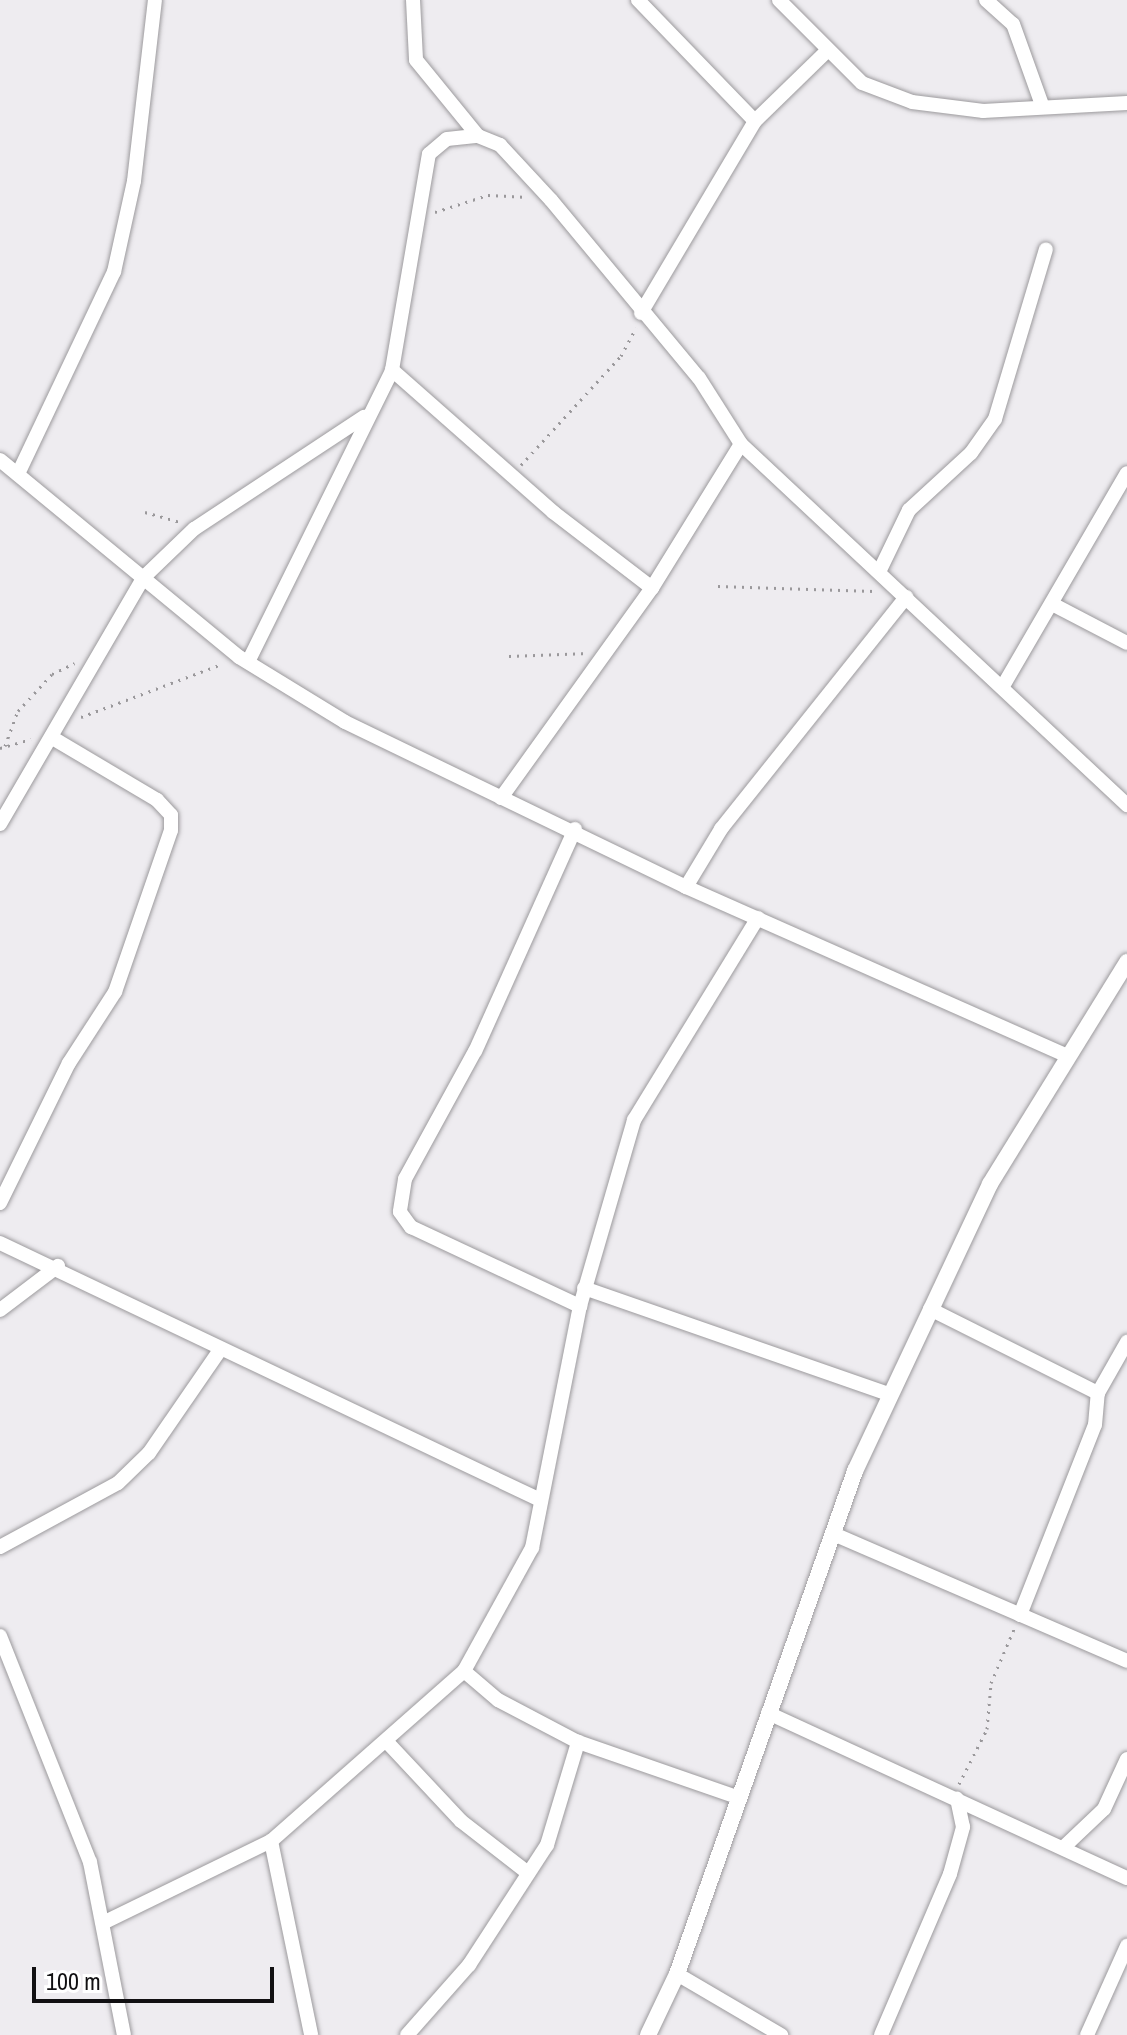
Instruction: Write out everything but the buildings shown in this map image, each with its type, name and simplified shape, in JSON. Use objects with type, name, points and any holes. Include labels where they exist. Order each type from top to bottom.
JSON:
[{"type":"street","points":[[18,474],[114,272],[134,181],[155,0]]},
{"type":"street","points":[[413,0],[416,60],[478,136]]},
{"type":"street","points":[[638,0],[755,121]]},
{"type":"street","points":[[779,0],[825,53],[862,83],[912,102],[983,111],[1042,105],[1127,103]]},
{"type":"street","points":[[986,0],[1013,24],[1042,105]]},
{"type":"street","points":[[641,313],[755,121],[825,53]]},
{"type":"street","points":[[244,659],[392,370],[429,154],[447,139],[478,136],[500,145],[551,200],[641,313],[699,378],[741,444],[1127,805]]},
{"type":"street","points":[[879,572],[909,510],[971,453],[995,419],[1046,249]]},
{"type":"street","points":[[392,370],[512,478],[652,588]]},
{"type":"street","points":[[0,824],[143,578],[194,529],[368,415]]},
{"type":"street","points":[[501,798],[603,652],[652,588],[741,444]]},
{"type":"street","points":[[0,460],[244,659],[345,722],[501,798],[575,829],[686,887],[1066,1055]]},
{"type":"street","points":[[1003,686],[1054,605],[1127,473]]},
{"type":"street","points":[[686,887],[721,829],[904,595]]},
{"type":"street","points":[[1054,605],[1127,643]]},
{"type":"street","points":[[0,1203],[69,1063],[115,992],[171,830],[171,815],[157,800],[54,732]]},
{"type":"street","points":[[575,829],[475,1051],[405,1179],[400,1212],[411,1227],[580,1306]]},
{"type":"street","points":[[105,1922],[271,1841],[388,1743],[464,1671],[516,1588],[532,1548],[536,1498],[584,1288],[634,1120],[758,918]]},
{"type":"street","points":[[648,2035],[677,1974],[768,1713],[836,1535],[855,1471],[990,1184],[1066,1055],[1125,969]]},
{"type":"street","points":[[0,1243],[58,1266],[220,1350],[536,1498]]},
{"type":"street","points":[[0,1310],[58,1266]]},
{"type":"street","points":[[584,1288],[891,1395]]},
{"type":"street","points":[[930,1309],[1098,1393]]},
{"type":"street","points":[[1020,1615],[1095,1425],[1098,1393],[1127,1342]]},
{"type":"street","points":[[0,1547],[118,1483],[149,1453],[220,1350]]},
{"type":"street","points":[[836,1535],[1127,1661]]},
{"type":"street","points":[[0,1636],[69,1804],[105,1922],[124,2035]]},
{"type":"street","points":[[464,1671],[508,1706],[578,1742],[740,1798]]},
{"type":"street","points":[[768,1713],[1066,1845],[1127,1878]]},
{"type":"street","points":[[407,2035],[469,1965],[547,1845],[578,1742]]},
{"type":"street","points":[[388,1743],[461,1821],[528,1873]]},
{"type":"street","points":[[1066,1845],[1104,1809],[1127,1759]]},
{"type":"street","points":[[881,2035],[950,1874],[963,1827],[957,1799]]},
{"type":"street","points":[[271,1841],[311,2035]]},
{"type":"street","points":[[1087,2035],[1127,1946]]},
{"type":"street","points":[[677,1974],[781,2035]]},
{"type":"path","points":[[420,218],[488,195],[551,200]]},
{"type":"path","points":[[512,478],[621,356],[641,313]]},
{"type":"path","points":[[145,512],[194,529]]},
{"type":"path","points":[[718,586],[904,595]]},
{"type":"path","points":[[5,746],[18,711],[52,674],[101,649]]},
{"type":"path","points":[[509,656],[603,652]]},
{"type":"path","points":[[0,748],[54,732],[244,659]]},
{"type":"path","points":[[957,1799],[965,1765],[987,1729],[991,1683],[1020,1615]]}]
